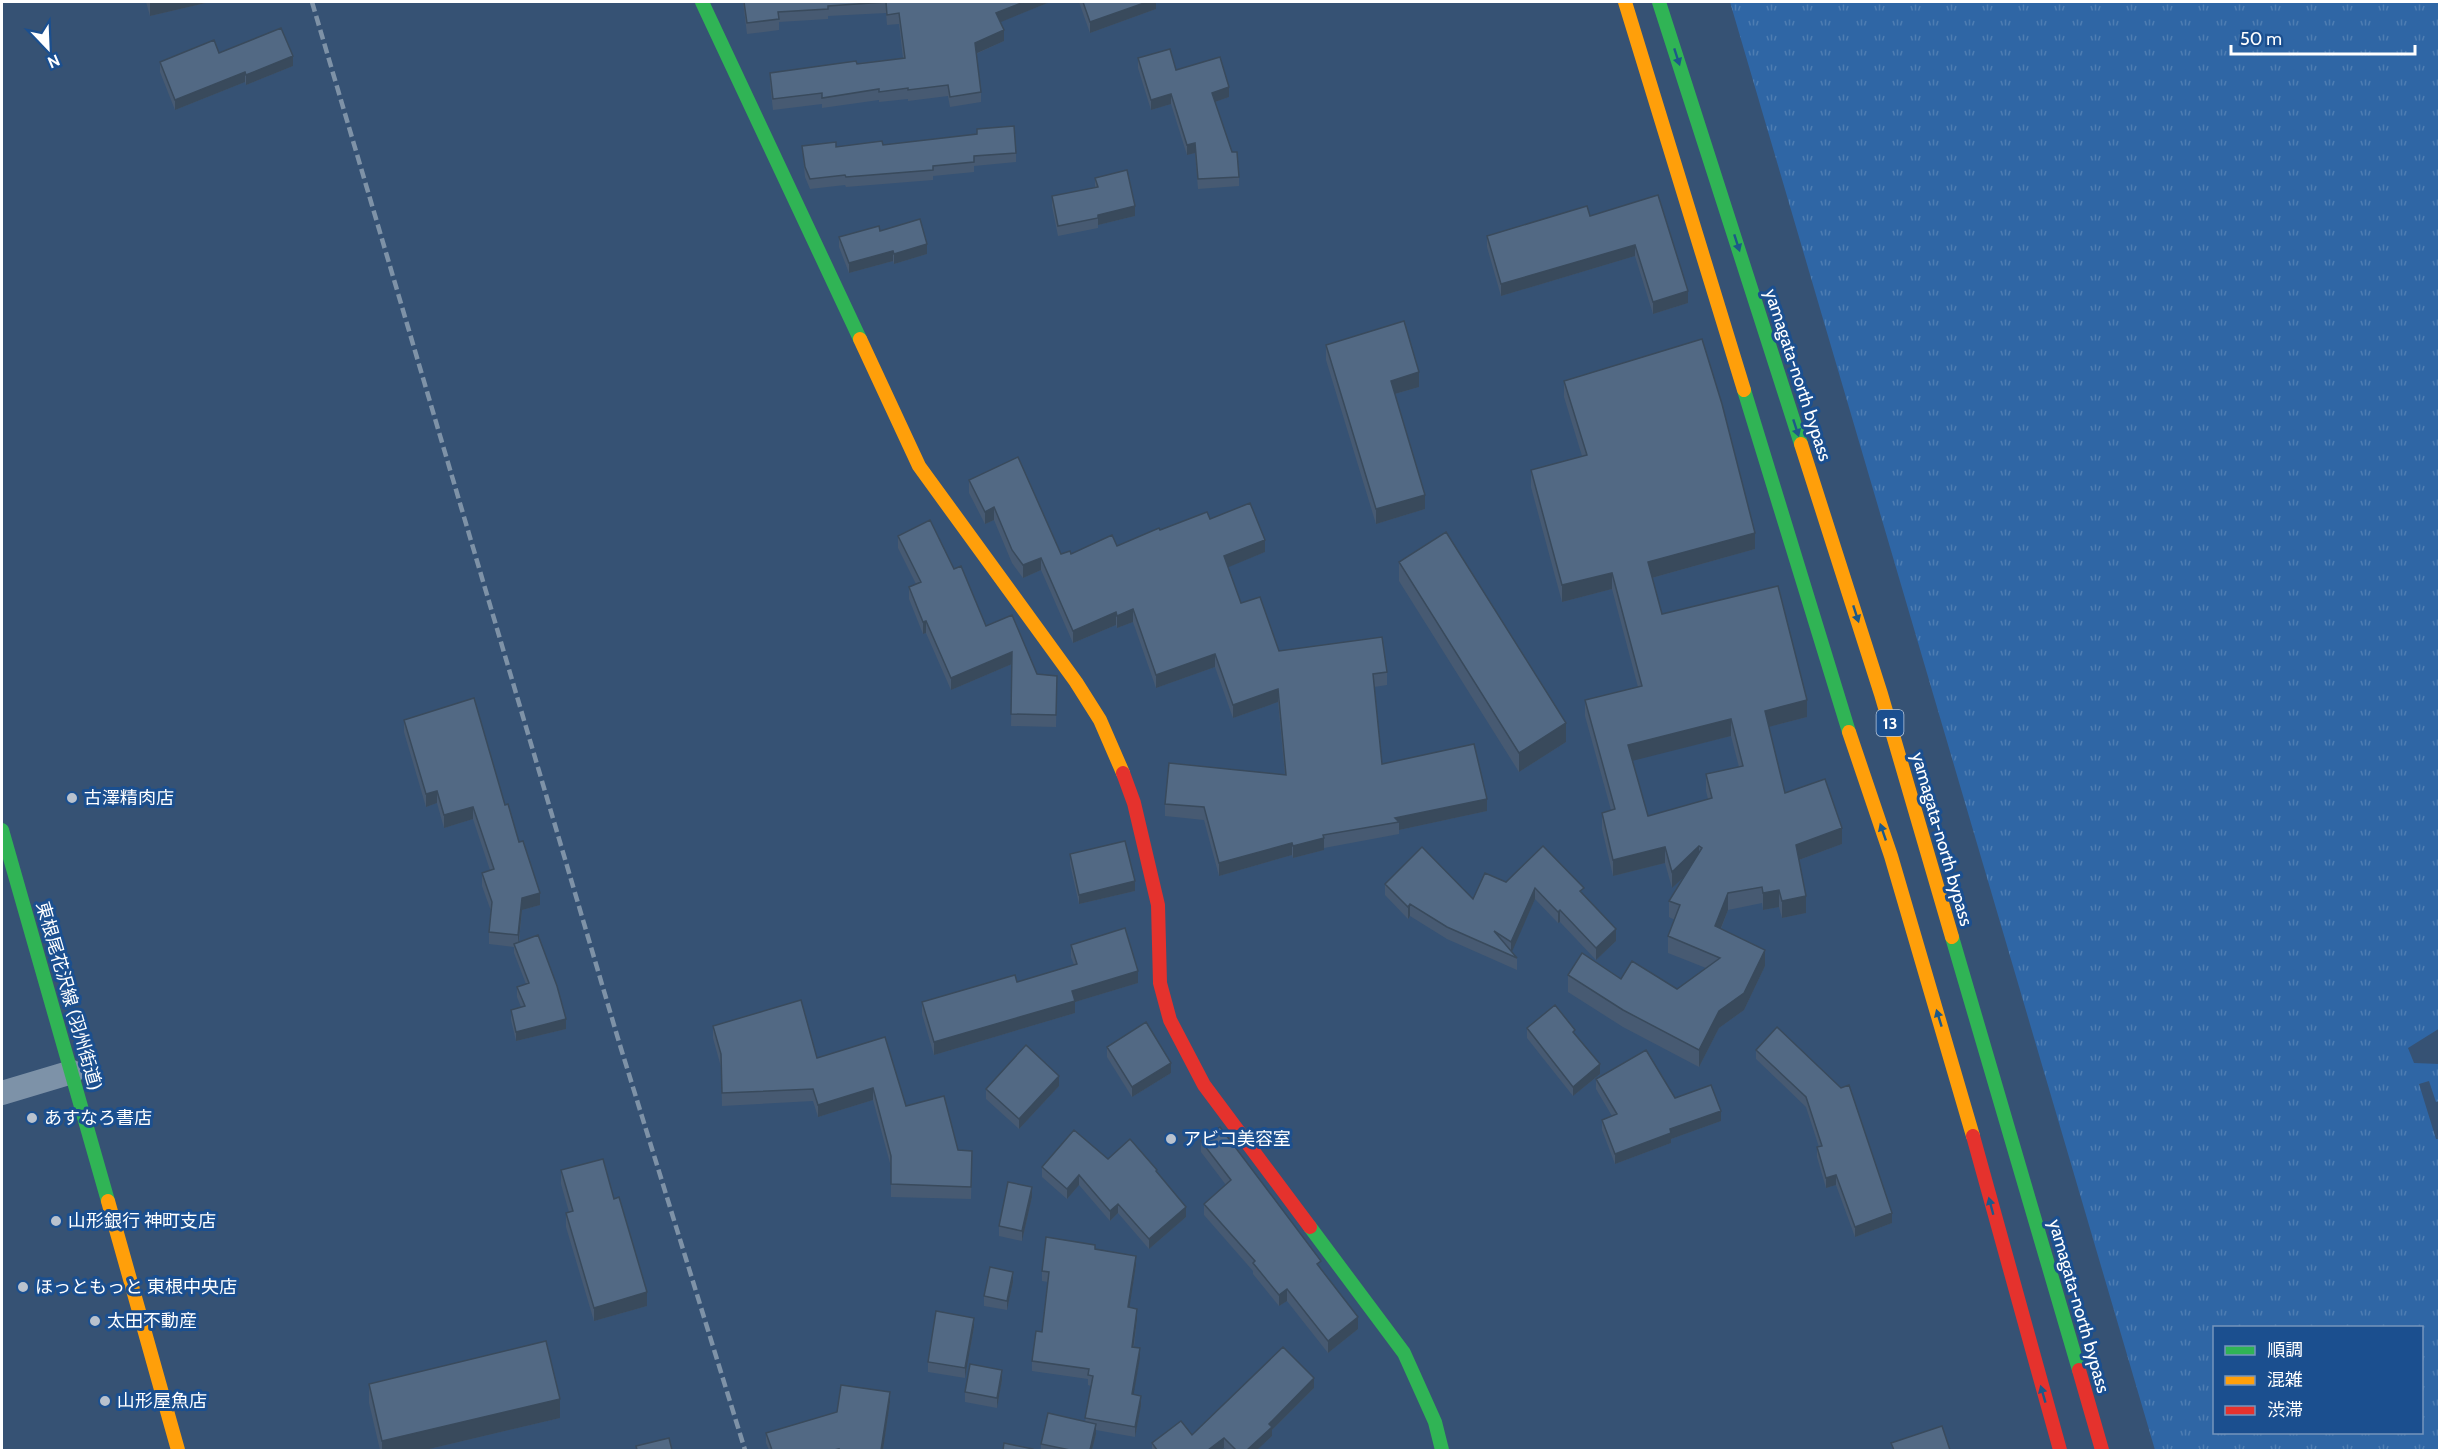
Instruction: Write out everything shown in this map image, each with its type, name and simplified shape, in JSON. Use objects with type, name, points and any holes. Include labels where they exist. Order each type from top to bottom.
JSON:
[{"type":"main road","points":[[702,2],[919,466],[1076,682],[1100,720],[1134,803],[1158,905],[1161,983],[1170,1020],[1204,1085],[1404,1353],[1435,1422],[1442,1450]]},
{"type":"main road","name":"13","points":[[1625,2],[1846,722],[1898,878],[1953,1064],[2060,1450]]},
{"type":"main road","name":"yamagata-north bypass","points":[[1659,2],[1881,694],[2102,1450]]},
{"type":"main road","name":"東根尾花沢線 (羽州街道)","points":[[2,830],[178,1450]]},
{"type":"street","points":[[2,1093],[72,1072]]},
{"type":"green space","points":[[1730,2],[2439,2],[2440,1028],[2408,1048],[2414,1063],[2439,1064],[2439,1101],[2436,1102],[2429,1081],[2419,1084],[2436,1139],[2439,1139],[2439,1450],[2155,1450]]},
{"type":"building","points":[[744,2],[886,2],[778,12],[779,19],[747,23]]},
{"type":"building","points":[[886,2],[1024,2],[996,13],[1004,30],[975,43],[981,92],[950,97],[948,85],[879,92],[879,89],[822,98],[822,93],[773,99],[770,73],[856,61],[857,64],[905,58],[899,13],[887,15]]},
{"type":"building","points":[[1083,2],[1147,2],[1090,22]]},
{"type":"building","points":[[281,28],[293,56],[175,100],[160,62],[214,40],[219,53]]},
{"type":"building","points":[[1170,49],[1176,70],[1220,57],[1229,87],[1212,93],[1232,152],[1237,152],[1239,177],[1198,179],[1195,143],[1187,145],[1171,94],[1151,100],[1138,58]]},
{"type":"building","points":[[1014,126],[1016,153],[974,156],[974,162],[933,166],[933,170],[810,179],[805,167],[802,146],[836,142],[836,147],[882,141],[883,145],[977,134],[977,129]]},
{"type":"building","points":[[1127,170],[1135,206],[1098,215],[1098,218],[1058,226],[1052,196],[1098,187],[1095,178]]},
{"type":"building","points":[[1658,195],[1688,291],[1653,302],[1635,245],[1501,284],[1487,236],[1587,206],[1590,216]]},
{"type":"building","points":[[920,219],[927,244],[894,254],[893,251],[849,263],[839,237],[879,226],[880,231]]},
{"type":"building","points":[[1404,321],[1419,372],[1391,381],[1425,495],[1376,509],[1326,345]]},
{"type":"building","points":[[1702,339],[1722,404],[1755,533],[1648,562],[1662,614],[1778,586],[1807,700],[1765,711],[1785,793],[1825,779],[1842,828],[1796,845],[1806,896],[1782,901],[1779,890],[1763,893],[1762,887],[1728,893],[1715,926],[1765,950],[1744,993],[1719,1011],[1699,1050],[1623,1010],[1568,975],[1582,953],[1621,979],[1632,961],[1677,989],[1720,958],[1668,936],[1680,905],[1669,901],[1702,848],[1699,846],[1672,872],[1665,847],[1613,860],[1602,813],[1615,809],[1585,700],[1642,686],[1612,573],[1562,585],[1531,470],[1587,455],[1564,381]],"holes":[[[1731,719],[1743,766],[1706,774],[1712,798],[1648,816],[1628,745]]]},
{"type":"building","points":[[1018,457],[1061,554],[1070,551],[1071,554],[1112,535],[1117,546],[1159,528],[1160,530],[1207,512],[1210,519],[1250,503],[1265,540],[1224,556],[1241,603],[1260,597],[1279,651],[1382,637],[1387,672],[1373,674],[1382,764],[1474,744],[1487,799],[1395,818],[1399,822],[1323,835],[1324,838],[1293,846],[1292,843],[1219,863],[1204,807],[1165,804],[1169,763],[1286,775],[1278,689],[1233,705],[1215,654],[1156,675],[1133,609],[1117,616],[1116,612],[1073,631],[1041,558],[1023,565],[1012,550],[994,507],[985,512],[969,480]]},
{"type":"building","points":[[930,520],[954,569],[961,566],[986,626],[1012,615],[1037,674],[1057,676],[1056,715],[1011,714],[1012,652],[951,678],[926,621],[923,622],[909,587],[921,582],[898,536]]},
{"type":"building","points":[[1446,532],[1566,723],[1519,753],[1399,562]]},
{"type":"building","points":[[474,698],[505,805],[508,804],[519,842],[523,841],[540,893],[522,898],[518,935],[489,932],[492,902],[482,873],[494,869],[473,807],[444,815],[437,791],[426,794],[404,720]]},
{"type":"building","points":[[1125,841],[1135,881],[1079,895],[1070,854]]},
{"type":"building","points":[[1543,846],[1584,888],[1580,891],[1616,929],[1596,948],[1560,910],[1558,912],[1535,888],[1511,942],[1494,931],[1517,958],[1447,927],[1410,904],[1408,907],[1385,884],[1422,847],[1473,899],[1485,873],[1506,882]]},
{"type":"building","points":[[1125,928],[1138,971],[1072,991],[1075,1001],[934,1042],[922,1002],[1015,975],[1017,982],[1077,964],[1071,945]]},
{"type":"building","points":[[538,935],[557,986],[566,1019],[516,1032],[511,1010],[525,1006],[517,987],[529,983],[514,944]]},
{"type":"building","points":[[801,1000],[817,1058],[885,1037],[906,1106],[944,1096],[958,1150],[972,1151],[971,1187],[891,1184],[891,1156],[873,1088],[818,1105],[813,1089],[722,1093],[721,1054],[713,1026]]},
{"type":"building","points":[[1555,1005],[1575,1030],[1573,1032],[1600,1064],[1573,1087],[1527,1028]]},
{"type":"building","points":[[1146,1022],[1171,1063],[1132,1087],[1107,1047]]},
{"type":"building","points":[[1777,1027],[1841,1088],[1849,1085],[1892,1213],[1855,1227],[1836,1175],[1826,1178],[1817,1147],[1822,1146],[1806,1097],[1756,1050]]},
{"type":"building","points":[[1026,1045],[1059,1076],[1019,1119],[986,1089]]},
{"type":"building","points":[[1646,1050],[1675,1098],[1711,1085],[1721,1111],[1670,1129],[1671,1133],[1615,1154],[1602,1120],[1617,1114],[1596,1079]]},
{"type":"building","points":[[1220,1127],[1321,1261],[1317,1264],[1358,1317],[1328,1341],[1287,1289],[1279,1295],[1253,1263],[1255,1261],[1204,1204],[1231,1180],[1201,1141]]},
{"type":"building","points":[[1074,1130],[1108,1159],[1130,1139],[1186,1207],[1149,1239],[1118,1204],[1110,1211],[1079,1175],[1067,1189],[1042,1167]]},
{"type":"building","points":[[603,1159],[614,1199],[619,1197],[647,1292],[594,1308],[566,1213],[573,1211],[561,1170]]},
{"type":"building","points":[[1008,1182],[1032,1187],[1022,1231],[999,1226]]},
{"type":"building","points":[[1046,1237],[1095,1245],[1095,1249],[1136,1256],[1128,1307],[1137,1309],[1132,1347],[1140,1348],[1132,1394],[1141,1396],[1135,1427],[1085,1418],[1093,1376],[1088,1375],[1089,1369],[1032,1361],[1036,1331],[1042,1332],[1049,1272],[1042,1271]]},
{"type":"building","points":[[990,1267],[1013,1272],[1007,1301],[984,1296]]},
{"type":"building","points":[[936,1311],[974,1318],[965,1368],[928,1362]]},
{"type":"building","points":[[546,1341],[560,1399],[382,1441],[369,1384]]},
{"type":"building","points":[[1283,1347],[1314,1378],[1269,1424],[1272,1427],[1247,1450],[1236,1450],[1224,1438],[1208,1450],[1157,1450],[1152,1443],[1181,1421],[1192,1435]]},
{"type":"building","points":[[970,1364],[1002,1370],[997,1398],[965,1392]]},
{"type":"building","points":[[841,1385],[890,1392],[881,1450],[772,1450],[766,1433],[837,1412]]},
{"type":"building","points":[[1048,1413],[1096,1424],[1090,1450],[1070,1450],[1041,1444]]},
{"type":"building","points":[[1942,1426],[1950,1450],[1894,1450],[1891,1443]]},
{"type":"building","points":[[669,1438],[672,1450],[637,1450],[636,1446]]},
{"type":"building","points":[[1004,1443],[1033,1449],[1033,1450],[1003,1450]]},
{"type":"railway","points":[[312,2],[619,1042],[745,1450]]},
{"type":"traffic: fast","points":[[702,2],[860,339]]},
{"type":"traffic: fast","points":[[1659,2],[1801,444]]},
{"type":"traffic: fast","points":[[1744,390],[1849,732]]},
{"type":"traffic: fast","points":[[2,830],[108,1201]]},
{"type":"traffic: fast","points":[[1952,937],[2079,1370]]},
{"type":"traffic: fast","points":[[1310,1227],[1404,1353],[1435,1422],[1442,1450]]},
{"type":"traffic: slow","points":[[1625,2],[1744,390]]},
{"type":"traffic: slow","points":[[860,339],[919,466],[1076,682],[1100,720],[1123,773]]},
{"type":"traffic: slow","points":[[1801,444],[1881,694],[1952,937]]},
{"type":"traffic: slow","points":[[1849,732],[1891,856],[1973,1136]]},
{"type":"traffic: slow","points":[[108,1201],[178,1450]]},
{"type":"traffic: jam","points":[[1123,773],[1134,803],[1158,905],[1160,983],[1170,1020],[1204,1085],[1310,1227]]},
{"type":"traffic: jam","points":[[1973,1136],[2060,1450]]},
{"type":"traffic: jam","points":[[2079,1370],[2102,1450]]},
{"type":"place","name":"古澤精肉店","points":[[72,798]]},
{"type":"place","name":"あすなろ書店","points":[[32,1118]]},
{"type":"place","name":"アビコ美容室","points":[[1171,1139]]},
{"type":"place","name":"山形銀行 神町支店","points":[[56,1221]]},
{"type":"place","name":"ほっともっと 東根中央店","points":[[23,1287]]},
{"type":"place","name":"太田不動産","points":[[95,1321]]},
{"type":"place","name":"山形屋魚店","points":[[105,1401]]}]
